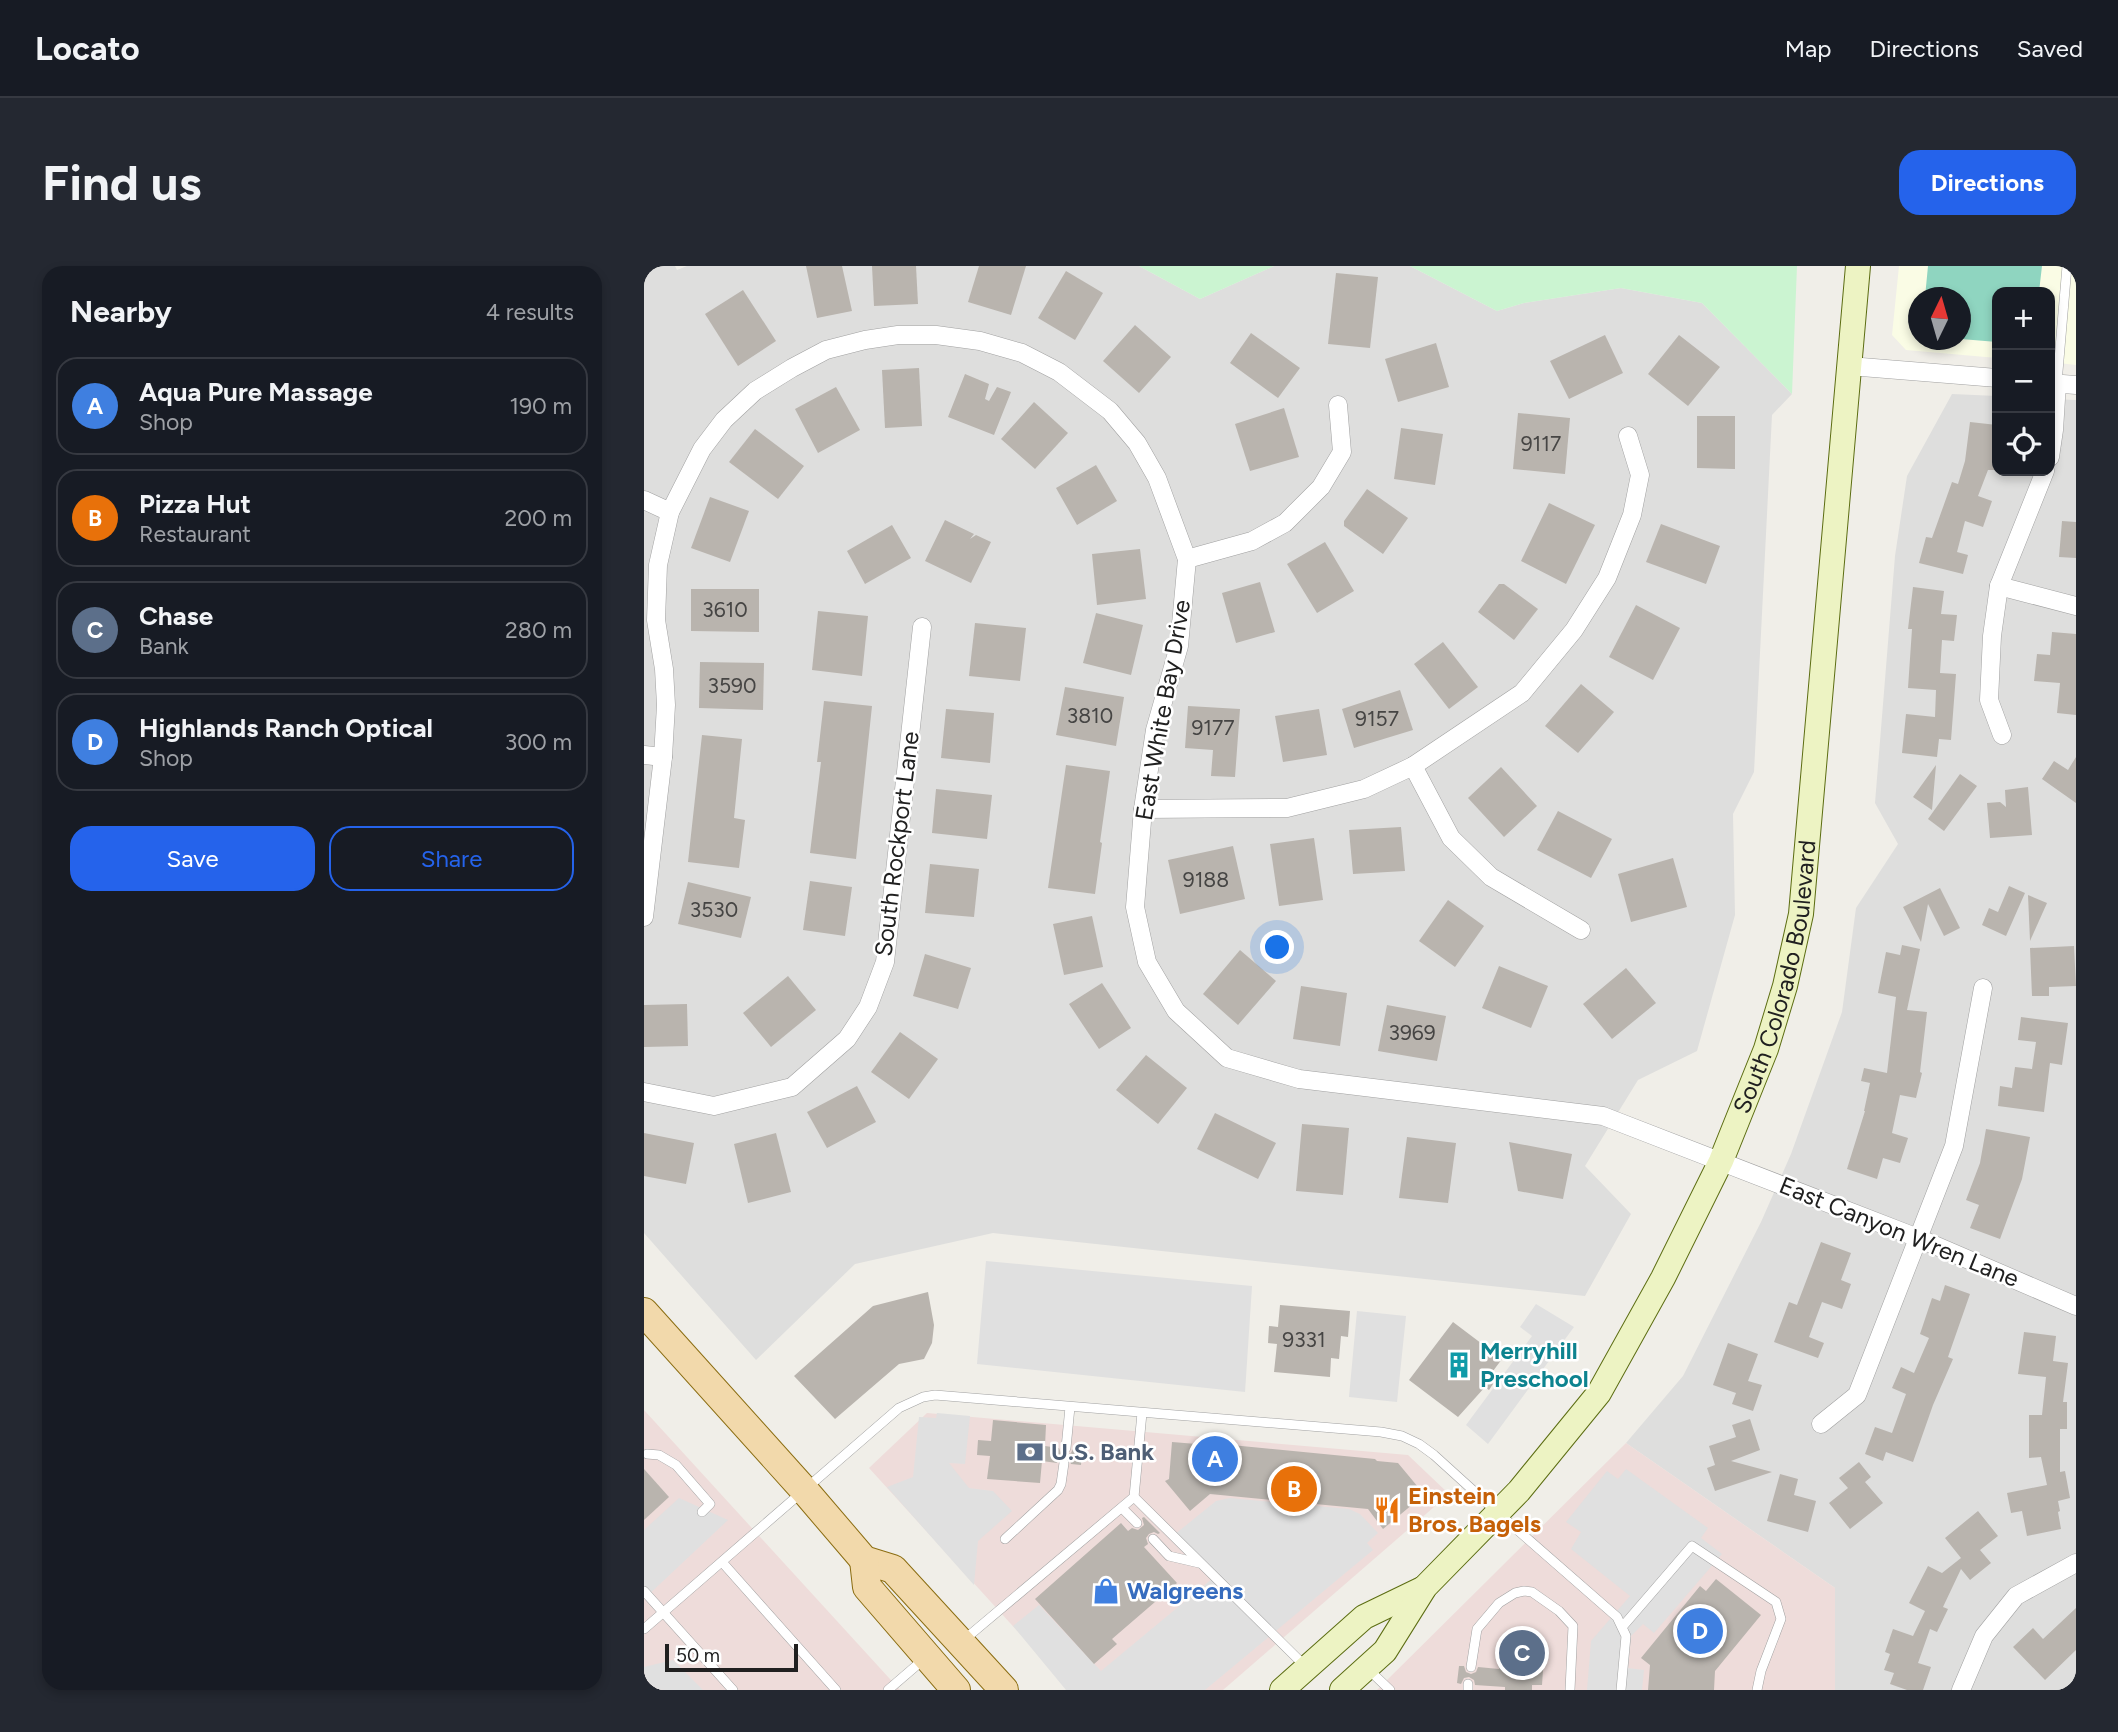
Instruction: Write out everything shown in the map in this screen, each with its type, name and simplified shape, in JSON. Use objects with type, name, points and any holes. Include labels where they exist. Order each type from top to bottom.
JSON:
[{"type":"main road","name":"South Colorado Boulevard","points":[[1342,1690],[1385,1651],[1425,1587],[1520,1492],[1599,1393],[1663,1278],[1721,1161],[1766,1049],[1785,986],[1801,914],[1858,266]]},
{"type":"main road","points":[[644,1312],[864,1560],[893,1569],[1004,1690]]},
{"type":"main road","points":[[864,1560],[867,1587],[956,1690]]},
{"type":"main road","name":"South Colorado Boulevard","points":[[1282,1690],[1364,1617],[1425,1587]]},
{"type":"street","name":"East White Bay Drive","points":[[644,917],[663,757],[666,705],[664,669],[656,620],[658,565],[670,512],[702,449],[724,420],[755,391],[826,350],[898,335],[936,335],[980,341],[1022,353],[1059,372],[1110,411],[1137,443],[1157,478],[1187,559],[1179,646],[1155,730],[1143,808],[1135,907],[1147,962],[1176,1012],[1227,1058],[1299,1079],[1603,1116],[1721,1161]]},
{"type":"street","points":[[1849,366],[1992,378]]},
{"type":"street","points":[[2055,383],[2076,385]]},
{"type":"street","points":[[1187,559],[1252,541],[1285,523],[1321,487],[1342,452],[1338,405]]},
{"type":"street","points":[[1143,808],[1287,808],[1364,789],[1413,766],[1522,693],[1574,630],[1607,578],[1632,515],[1640,475],[1628,436]]},
{"type":"street","points":[[2002,735],[1989,700],[1992,636],[1999,586],[2043,476]]},
{"type":"street","points":[[644,500],[670,512]]},
{"type":"street","points":[[1999,586],[2076,606]]},
{"type":"street","name":"South Rockport Lane","points":[[644,1092],[713,1105],[792,1087],[847,1039],[868,1007],[885,962],[922,627]]},
{"type":"street","points":[[644,755],[663,757]]},
{"type":"street","points":[[1413,766],[1451,838],[1491,877],[1581,930]]},
{"type":"street","points":[[1821,1424],[1857,1395],[1954,1146],[1983,988]]},
{"type":"street","name":"East Canyon Wren Lane","points":[[1721,1161],[1918,1238],[2076,1306]]},
{"type":"street","points":[[1961,1690],[1984,1636],[2016,1596],[2076,1563]]},
{"type":"lane","points":[[2055,366],[2067,266]]},
{"type":"lane","points":[[644,1629],[899,1408],[923,1396],[935,1395],[1381,1432],[1402,1436],[1434,1455],[1617,1617],[1626,1636],[1621,1690]]},
{"type":"lane","points":[[1066,1448],[1070,1407]]},
{"type":"lane","points":[[960,1643],[1134,1497],[1142,1413]]},
{"type":"lane","points":[[647,1454],[659,1455],[676,1465],[710,1504],[702,1512]]},
{"type":"lane","points":[[1005,1539],[1058,1490],[1064,1463]]},
{"type":"lane","points":[[1134,1497],[1307,1668]]},
{"type":"lane","points":[[1122,1508],[1137,1523]]},
{"type":"lane","points":[[1153,1539],[1169,1556],[1201,1563]]},
{"type":"lane","points":[[1623,1626],[1692,1546],[1776,1602],[1780,1619],[1760,1671],[1756,1690]]},
{"type":"lane","points":[[722,1562],[836,1690]]},
{"type":"lane","points":[[644,1591],[733,1690]]},
{"type":"lane","points":[[1471,1667],[1477,1629],[1499,1603],[1515,1593],[1532,1592],[1559,1611],[1573,1626],[1570,1690]]},
{"type":"lane","points":[[888,1690],[926,1658]]},
{"type":"lane","points":[[1366,1668],[1390,1690]]},
{"type":"shaded area","points":[[644,266],[675,266],[677,270],[687,266],[1139,266],[1200,299],[1274,266],[1410,266],[1497,311],[1524,303],[1621,288],[1702,303],[1792,394],[1772,415],[1754,772],[1733,814],[1735,915],[1697,1051],[1638,1080],[1585,1166],[1631,1214],[1585,1296],[993,1233],[855,1264],[756,1360],[644,1233]]},
{"type":"shaded area","points":[[1899,266],[2076,266],[2076,365],[2055,363],[2055,287],[1992,287],[1992,358],[1906,350],[1892,335]]},
{"type":"shaded area","points":[[1952,394],[1992,396],[1992,476],[2055,476],[2055,399],[2076,400],[2076,1690],[1835,1690],[1835,1588],[1626,1443],[1683,1376],[1761,1222],[1791,1154],[1842,1012],[1856,908],[1898,844],[1875,803],[1895,556],[1907,476]]},
{"type":"shaded area","points":[[986,1261],[1252,1286],[1245,1392],[977,1364]]},
{"type":"shaded area","points":[[1536,1304],[1574,1327],[1488,1444],[1466,1425],[1532,1336],[1520,1327]]},
{"type":"shaded area","points":[[1357,1311],[1406,1316],[1397,1402],[1349,1397]]},
{"type":"shaded area","points":[[644,1410],[900,1690],[644,1690]]},
{"type":"shaded area","points":[[927,1413],[1408,1455],[1449,1494],[1223,1690],[1071,1690],[869,1468]]},
{"type":"shaded area","points":[[937,1413],[970,1416],[965,1464],[949,1463],[969,1488],[993,1491],[1012,1511],[978,1541],[974,1585],[887,1487],[913,1477],[919,1417],[936,1418]]},
{"type":"shaded area","points":[[1626,1443],[1835,1588],[1835,1690],[1377,1690]]},
{"type":"shaded area","points":[[1626,1469],[1708,1528],[1701,1538],[1722,1554],[1654,1633],[1643,1624],[1631,1636],[1628,1668],[1644,1670],[1642,1690],[1587,1690],[1591,1641],[1630,1596],[1571,1549],[1581,1532],[1566,1522],[1607,1471],[1618,1479]]},
{"type":"shaded area","points":[[679,1498],[728,1520],[644,1599],[644,1530]]},
{"type":"shaded area","points":[[1230,1498],[1349,1509],[1360,1514],[1378,1533],[1367,1543],[1373,1550],[1205,1690],[1066,1690],[1013,1626],[1039,1605],[1101,1671],[1213,1578],[1174,1535],[1216,1501]]},
{"type":"shaded area","points":[[673,1660],[703,1690],[644,1690],[644,1667]]},
{"type":"green space","points":[[1139,266],[1274,266],[1200,299]]},
{"type":"green space","points":[[1410,266],[1797,266],[1792,394],[1702,303],[1621,288],[1524,303],[1497,311]]},
{"type":"green space","points":[[1928,266],[2042,266],[2040,287],[1992,287],[1992,342],[1971,340],[1971,287],[1926,287]]},
{"type":"building","points":[[806,266],[842,266],[852,311],[817,318]]},
{"type":"building","points":[[872,266],[916,266],[918,304],[874,306]]},
{"type":"building","points":[[979,266],[1026,266],[1011,315],[968,302]]},
{"type":"building","points":[[1066,271],[1103,293],[1075,340],[1038,318]]},
{"type":"building","points":[[1336,273],[1378,277],[1370,348],[1328,344]]},
{"type":"building","points":[[743,290],[776,341],[738,366],[705,314]]},
{"type":"building","points":[[1135,325],[1171,357],[1139,393],[1103,361]]},
{"type":"building","points":[[1251,333],[1300,368],[1278,398],[1230,363]]},
{"type":"building","points":[[1605,335],[1623,373],[1569,399],[1550,361]]},
{"type":"building","points":[[1679,335],[1720,367],[1688,406],[1648,374]]},
{"type":"building","points":[[1436,343],[1449,387],[1398,402],[1385,359]]},
{"type":"building","points":[[919,368],[922,426],[885,428],[882,370]]},
{"type":"building","points":[[965,374],[989,384],[985,399],[989,401],[997,387],[1011,392],[994,435],[948,417]]},
{"type":"building","points":[[836,387],[860,430],[818,453],[795,409]]},
{"type":"building","points":[[1034,402],[1068,433],[1035,469],[1001,439]]},
{"type":"building","points":[[1284,408],[1299,457],[1250,471],[1235,424]]},
{"type":"building","points":[[1518,413],[1570,418],[1565,474],[1513,469]]},
{"type":"building","points":[[1697,416],[1735,416],[1735,469],[1697,468]]},
{"type":"building","points":[[1970,422],[1992,424],[1992,470],[1988,470],[1978,496],[1992,501],[1983,527],[1965,521],[1957,552],[1968,555],[1963,574],[1919,563],[1926,537],[1932,538],[1952,482],[1958,484],[1965,461]]},
{"type":"building","points":[[1401,428],[1443,434],[1435,485],[1394,479]]},
{"type":"building","points":[[755,429],[804,466],[778,499],[729,462]]},
{"type":"building","points":[[1096,465],[1117,501],[1077,525],[1056,488]]},
{"type":"building","points":[[1367,489],[1408,518],[1383,554],[1344,526],[1344,521]]},
{"type":"building","points":[[710,497],[749,511],[730,562],[691,548]]},
{"type":"building","points":[[1549,503],[1595,525],[1566,584],[1521,561]]},
{"type":"building","points":[[945,520],[974,534],[970,539],[976,535],[991,542],[971,583],[925,561]]},
{"type":"building","points":[[2062,521],[2076,522],[2076,558],[2059,557]]},
{"type":"building","points":[[1661,524],[1720,546],[1706,584],[1646,562]]},
{"type":"building","points":[[892,525],[911,558],[865,584],[847,551]]},
{"type":"building","points":[[1325,542],[1354,591],[1317,613],[1287,564]]},
{"type":"building","points":[[1140,549],[1146,599],[1097,605],[1092,554]]},
{"type":"building","points":[[1260,582],[1275,632],[1236,643],[1222,593]]},
{"type":"building","points":[[1499,584],[1504,584],[1538,609],[1514,640],[1478,612]]},
{"type":"building","points":[[1913,587],[1944,591],[1941,614],[1957,615],[1954,641],[1942,640],[1940,673],[1956,674],[1951,740],[1939,739],[1937,757],[1902,753],[1906,714],[1935,717],[1936,690],[1908,688],[1912,629],[1908,629]]},
{"type":"building","points":[[691,589],[759,589],[759,632],[691,631]]},
{"type":"building","points":[[1636,605],[1680,628],[1653,680],[1609,657]]},
{"type":"building","points":[[818,611],[868,616],[862,676],[812,670]]},
{"type":"building","points":[[1096,613],[1143,625],[1131,675],[1083,663]]},
{"type":"building","points":[[975,623],[1026,628],[1020,681],[969,676]]},
{"type":"building","points":[[2052,632],[2076,634],[2076,715],[2057,713],[2060,683],[2034,681],[2037,654],[2050,655]]},
{"type":"building","points":[[1443,642],[1478,687],[1449,709],[1414,664]]},
{"type":"building","points":[[700,662],[764,663],[763,710],[699,708]]},
{"type":"building","points":[[1581,684],[1614,712],[1578,753],[1545,726]]},
{"type":"building","points":[[1065,687],[1124,697],[1116,746],[1056,735]]},
{"type":"building","points":[[1400,690],[1413,730],[1354,748],[1342,709]]},
{"type":"building","points":[[824,701],[872,706],[856,859],[810,853],[821,762],[817,762]]},
{"type":"building","points":[[1188,706],[1240,709],[1235,777],[1211,776],[1213,750],[1185,748]]},
{"type":"building","points":[[946,709],[994,713],[990,763],[941,758]]},
{"type":"building","points":[[1319,709],[1327,755],[1283,762],[1275,716]]},
{"type":"building","points":[[702,735],[742,739],[734,818],[745,820],[739,868],[688,862]]},
{"type":"building","points":[[2076,757],[2076,803],[2042,779],[2054,761],[2068,770]]},
{"type":"building","points":[[1066,765],[1110,771],[1095,894],[1048,888]]},
{"type":"building","points":[[1936,765],[1932,810],[1913,797]]},
{"type":"building","points":[[1501,767],[1537,806],[1504,837],[1468,798]]},
{"type":"building","points":[[1960,774],[1977,786],[1944,831],[1928,819]]},
{"type":"building","points":[[2028,787],[2032,835],[1990,838],[1987,803],[2000,802],[2006,807],[2005,790]]},
{"type":"building","points":[[936,789],[992,795],[987,839],[932,833]]},
{"type":"building","points":[[1558,811],[1612,839],[1591,878],[1537,850]]},
{"type":"building","points":[[1401,827],[1405,871],[1353,874],[1349,830]]},
{"type":"building","points":[[1314,838],[1323,900],[1279,906],[1270,844]]},
{"type":"building","points":[[1233,846],[1245,899],[1180,914],[1168,860]]},
{"type":"building","points":[[1673,858],[1687,907],[1631,922],[1618,874]]},
{"type":"building","points":[[930,864],[979,869],[974,917],[925,913]]},
{"type":"building","points":[[810,881],[852,887],[845,936],[803,930]]},
{"type":"building","points":[[688,882],[751,897],[741,938],[678,924]]},
{"type":"building","points":[[2009,886],[2025,893],[2006,936],[1982,925],[1989,908],[1998,912]]},
{"type":"building","points":[[1940,888],[1960,928],[1944,936],[1928,904],[1921,942],[1903,907]]},
{"type":"building","points":[[2028,895],[2047,903],[2030,941]]},
{"type":"building","points":[[1448,900],[1484,926],[1455,967],[1419,941]]},
{"type":"building","points":[[1092,916],[1103,967],[1064,975],[1053,924]]},
{"type":"building","points":[[1902,945],[1920,949],[1907,1010],[1927,1012],[1922,1073],[1916,1098],[1900,1095],[1892,1133],[1908,1138],[1900,1163],[1883,1158],[1877,1179],[1847,1169],[1865,1111],[1870,1083],[1861,1081],[1864,1068],[1887,1073],[1896,997],[1878,993],[1886,952],[1900,955]]},
{"type":"building","points":[[2074,946],[2076,986],[2049,987],[2049,996],[2032,996],[2030,948]]},
{"type":"building","points":[[1240,950],[1276,981],[1238,1025],[1203,994]]},
{"type":"building","points":[[925,954],[971,968],[958,1009],[913,996]]},
{"type":"building","points":[[1499,966],[1548,986],[1531,1028],[1482,1008]]},
{"type":"building","points":[[1626,968],[1656,1003],[1612,1039],[1583,1004]]},
{"type":"building","points":[[788,976],[816,1010],[771,1047],[743,1013]]},
{"type":"building","points":[[1102,983],[1131,1028],[1099,1049],[1069,1004]]},
{"type":"building","points":[[1301,986],[1347,993],[1340,1046],[1293,1039]]},
{"type":"building","points":[[687,1004],[688,1046],[644,1047],[644,1005]]},
{"type":"building","points":[[1387,1005],[1446,1016],[1437,1061],[1378,1051]]},
{"type":"building","points":[[2021,1017],[2068,1023],[2062,1065],[2050,1063],[2044,1112],[1998,1106],[2000,1086],[2012,1088],[2015,1067],[2032,1069],[2036,1042],[2018,1040]]},
{"type":"building","points":[[900,1032],[938,1059],[909,1099],[871,1072]]},
{"type":"building","points":[[1146,1055],[1187,1088],[1158,1124],[1116,1090]]},
{"type":"building","points":[[857,1086],[876,1122],[827,1148],[807,1112]]},
{"type":"building","points":[[1215,1113],[1276,1143],[1258,1179],[1197,1149]]},
{"type":"building","points":[[1302,1124],[1349,1128],[1343,1195],[1296,1191]]},
{"type":"building","points":[[1986,1129],[2030,1137],[2022,1179],[2000,1239],[1970,1228],[1979,1205],[1966,1200],[1980,1163]]},
{"type":"building","points":[[644,1133],[694,1143],[686,1184],[644,1176]]},
{"type":"building","points":[[776,1133],[791,1192],[748,1203],[734,1144]]},
{"type":"building","points":[[1407,1137],[1456,1143],[1448,1203],[1399,1198]]},
{"type":"building","points":[[1509,1142],[1572,1154],[1563,1199],[1518,1191]]},
{"type":"building","points":[[1821,1242],[1851,1253],[1841,1280],[1851,1284],[1842,1309],[1822,1302],[1809,1337],[1824,1343],[1818,1358],[1774,1342],[1789,1302],[1797,1305]]},
{"type":"building","points":[[1945,1285],[1970,1294],[1948,1357],[1953,1359],[1913,1462],[1886,1452],[1883,1461],[1865,1454],[1875,1427],[1892,1433],[1906,1394],[1892,1388],[1901,1367],[1914,1373],[1929,1338],[1920,1334],[1932,1298],[1940,1301]]},
{"type":"building","points":[[928,1292],[934,1325],[932,1343],[924,1359],[899,1364],[835,1419],[794,1376],[873,1306]]},
{"type":"building","points":[[1280,1305],[1350,1311],[1348,1337],[1341,1336],[1339,1359],[1331,1358],[1330,1377],[1274,1372],[1277,1344],[1268,1343],[1269,1326],[1278,1327]]},
{"type":"building","name":"Merryhill Preschool","points":[[1453,1322],[1502,1359],[1493,1371],[1499,1375],[1489,1390],[1485,1387],[1458,1417],[1409,1380]]},
{"type":"building","points":[[2024,1332],[2056,1336],[2053,1361],[2068,1363],[2063,1402],[2067,1402],[2067,1429],[2060,1429],[2060,1472],[2065,1471],[2070,1498],[2058,1501],[2061,1529],[2027,1536],[2022,1511],[2011,1513],[2007,1493],[2047,1485],[2041,1457],[2029,1458],[2029,1415],[2042,1415],[2046,1377],[2018,1374]]},
{"type":"building","points":[[1728,1343],[1758,1354],[1748,1381],[1762,1385],[1753,1411],[1732,1404],[1736,1393],[1713,1385]]},
{"type":"building","points":[[1750,1419],[1760,1450],[1731,1461],[1772,1472],[1715,1491],[1707,1468],[1715,1465],[1709,1446],[1736,1437],[1732,1425]]},
{"type":"building","name":"U.S. Bank","points":[[993,1420],[1046,1425],[1045,1446],[1059,1448],[1061,1453],[1066,1455],[1073,1449],[1082,1450],[1081,1465],[1071,1464],[1069,1458],[1064,1456],[1059,1458],[1057,1463],[1042,1461],[1040,1483],[987,1479],[990,1456],[977,1455],[978,1440],[991,1441]]},
{"type":"building","points":[[1172,1442],[1211,1443],[1398,1463],[1423,1493],[1383,1529],[1368,1509],[1210,1494],[1190,1511],[1165,1481],[1169,1479]]},
{"type":"building","points":[[1859,1462],[1871,1477],[1865,1482],[1883,1503],[1850,1529],[1829,1503],[1848,1488],[1839,1478]]},
{"type":"building","points":[[644,1469],[669,1497],[644,1520]]},
{"type":"building","points":[[1780,1474],[1798,1479],[1794,1495],[1816,1501],[1808,1532],[1767,1521]]},
{"type":"building","points":[[1978,1511],[1998,1536],[1980,1550],[1991,1563],[1970,1580],[1961,1569],[1943,1607],[1948,1609],[1937,1632],[1930,1629],[1918,1663],[1931,1667],[1923,1690],[1907,1690],[1890,1684],[1894,1673],[1884,1670],[1890,1654],[1885,1652],[1893,1629],[1913,1636],[1925,1611],[1909,1603],[1928,1566],[1942,1573],[1961,1558],[1945,1538]]},
{"type":"building","name":"Walgreens","points":[[1144,1517],[1160,1533],[1149,1534],[1146,1538],[1148,1544],[1144,1547],[1177,1583],[1112,1639],[1117,1644],[1094,1664],[1035,1599],[1121,1523],[1128,1531],[1132,1528],[1138,1530],[1144,1525]]},
{"type":"building","points":[[1716,1579],[1761,1615],[1715,1671],[1714,1690],[1648,1690],[1650,1665],[1641,1658],[1700,1586],[1706,1591]]},
{"type":"building","points":[[2076,1608],[2076,1650],[2045,1680],[2013,1647],[2033,1628],[2043,1639]]},
{"type":"building","points":[[1501,1637],[1545,1641],[1542,1685],[1532,1685],[1532,1690],[1505,1690],[1505,1687],[1475,1685],[1474,1680],[1469,1677],[1464,1678],[1461,1684],[1457,1683],[1459,1666],[1464,1666],[1466,1672],[1471,1674],[1476,1672],[1478,1667],[1499,1669]]},
{"type":"place","name":"Merryhill Preschool","points":[[1459,1365]]},
{"type":"place","name":"U.S. Bank","points":[[1030,1452]]},
{"type":"place","name":"Aqua Pure Massage","points":[[1215,1459]]},
{"type":"place","name":"Pizza Hut","points":[[1294,1489]]},
{"type":"place","name":"Einstein Bros. Bagels","points":[[1387,1510]]},
{"type":"place","name":"Walgreens","points":[[1106,1591]]},
{"type":"place","name":"Highlands Ranch Optical","points":[[1700,1631]]},
{"type":"place","name":"Chase","points":[[1522,1653]]}]
